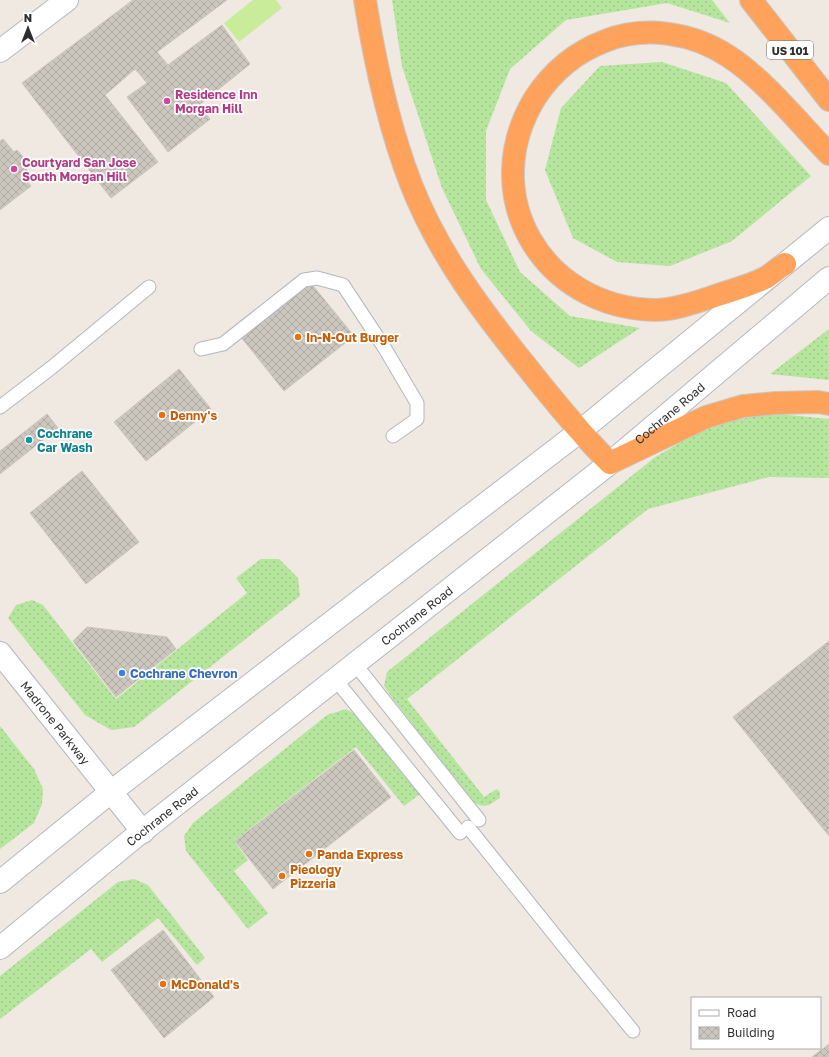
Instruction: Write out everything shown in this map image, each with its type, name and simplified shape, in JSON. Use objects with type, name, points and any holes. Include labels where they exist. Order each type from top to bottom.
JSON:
[{"type":"highway","points":[[365,0],[376,64],[394,136],[411,184],[444,255],[467,290],[493,325],[579,432],[610,463],[706,417],[743,406],[776,402],[818,402],[829,404]]},
{"type":"highway","name":"US 101","points":[[752,0],[829,100]]},
{"type":"highway","points":[[785,264],[765,278],[687,305],[656,310],[626,308],[597,300],[570,284],[544,260],[530,239],[520,214],[513,188],[512,163],[517,137],[526,113],[547,82],[563,66],[587,48],[616,37],[645,32],[672,34],[702,43],[728,56],[749,72],[829,154]]},
{"type":"main road","points":[[0,51],[67,0]]},
{"type":"main road","points":[[0,882],[112,791],[579,432],[829,228]]},
{"type":"main road","name":"Cochrane Road","points":[[0,948],[142,832],[610,463],[829,278]]},
{"type":"main road","name":"Madrone Parkway","points":[[0,653],[112,791],[142,832]]},
{"type":"lane","points":[[201,349],[222,344],[304,280],[317,278],[343,285],[384,347],[417,403],[417,419],[393,436]]},
{"type":"lane","points":[[0,407],[51,368],[149,288]]},
{"type":"lane","points":[[355,664],[469,826],[633,1031]]},
{"type":"lane","points":[[335,679],[469,826]]},
{"type":"green space","points":[[253,0],[276,0],[282,8],[239,42],[224,23]]},
{"type":"green space","points":[[392,0],[712,0],[730,23],[667,3],[566,20],[510,69],[486,131],[486,200],[520,272],[570,316],[640,328],[579,368],[531,331],[481,269],[442,188],[402,66]]},
{"type":"green space","points":[[662,62],[726,83],[811,176],[732,241],[670,266],[617,262],[573,238],[545,170],[561,108],[600,66]]},
{"type":"green space","points":[[829,329],[829,380],[770,374]]},
{"type":"green space","points":[[769,413],[829,419],[829,478],[769,477],[648,509],[407,699],[484,797],[497,789],[500,792],[500,798],[489,805],[482,806],[473,802],[384,686],[387,672],[654,458],[707,426]]},
{"type":"green space","points":[[261,559],[279,559],[298,578],[300,596],[134,727],[111,730],[85,715],[8,618],[16,605],[32,600],[43,605],[116,699],[247,593],[236,578]]},
{"type":"green space","points":[[346,709],[360,717],[420,794],[404,806],[356,747],[234,841],[248,860],[234,871],[268,913],[248,929],[186,851],[184,836],[193,823],[327,715]]},
{"type":"green space","points":[[0,726],[34,769],[43,789],[42,804],[34,823],[0,849]]},
{"type":"green space","points":[[134,879],[148,885],[205,958],[197,965],[158,918],[102,962],[91,949],[0,1019],[0,976],[118,882]]},
{"type":"building","name":"Residence Inn Morgan Hill","points":[[133,0],[227,0],[157,52],[168,65],[222,25],[250,64],[199,105],[210,119],[168,152],[127,97],[147,83],[135,69],[105,95],[158,162],[111,198],[22,83]]},
{"type":"building","name":"Courtyard San Jose South Morgan Hill","points":[[3,139],[14,152],[17,150],[26,160],[22,163],[32,176],[26,180],[31,186],[0,210],[0,141]]},
{"type":"building","name":"In-N-Out Burger","points":[[310,282],[354,336],[284,391],[241,337]]},
{"type":"building","name":"Denny's","points":[[179,369],[211,409],[146,461],[114,422]]},
{"type":"building","name":"Cochrane Car Wash","points":[[47,414],[58,428],[0,474],[0,451]]},
{"type":"building","points":[[82,471],[139,542],[86,584],[30,513]]},
{"type":"building","name":"Cochrane Chevron","points":[[87,627],[167,637],[176,649],[116,697],[73,641]]},
{"type":"building","points":[[829,641],[829,836],[733,717]]},
{"type":"building","points":[[354,750],[391,797],[273,889],[235,841]]},
{"type":"building","name":"McDonald's","points":[[163,930],[214,997],[164,1038],[111,970]]},
{"type":"building","points":[[829,1044],[829,1057],[812,1057]]},
{"type":"place","name":"Residence Inn Morgan Hill","points":[[167,101]]},
{"type":"place","name":"Courtyard San Jose South Morgan Hill","points":[[14,169]]},
{"type":"place","name":"In-N-Out Burger","points":[[298,337]]},
{"type":"place","name":"Denny's","points":[[162,415]]},
{"type":"place","name":"Cochrane Car Wash","points":[[29,440]]},
{"type":"place","name":"Cochrane Chevron","points":[[122,673]]},
{"type":"place","name":"Panda Express","points":[[309,854]]},
{"type":"place","name":"Pieology Pizzeria","points":[[282,876]]},
{"type":"place","name":"McDonald's","points":[[163,984]]}]
